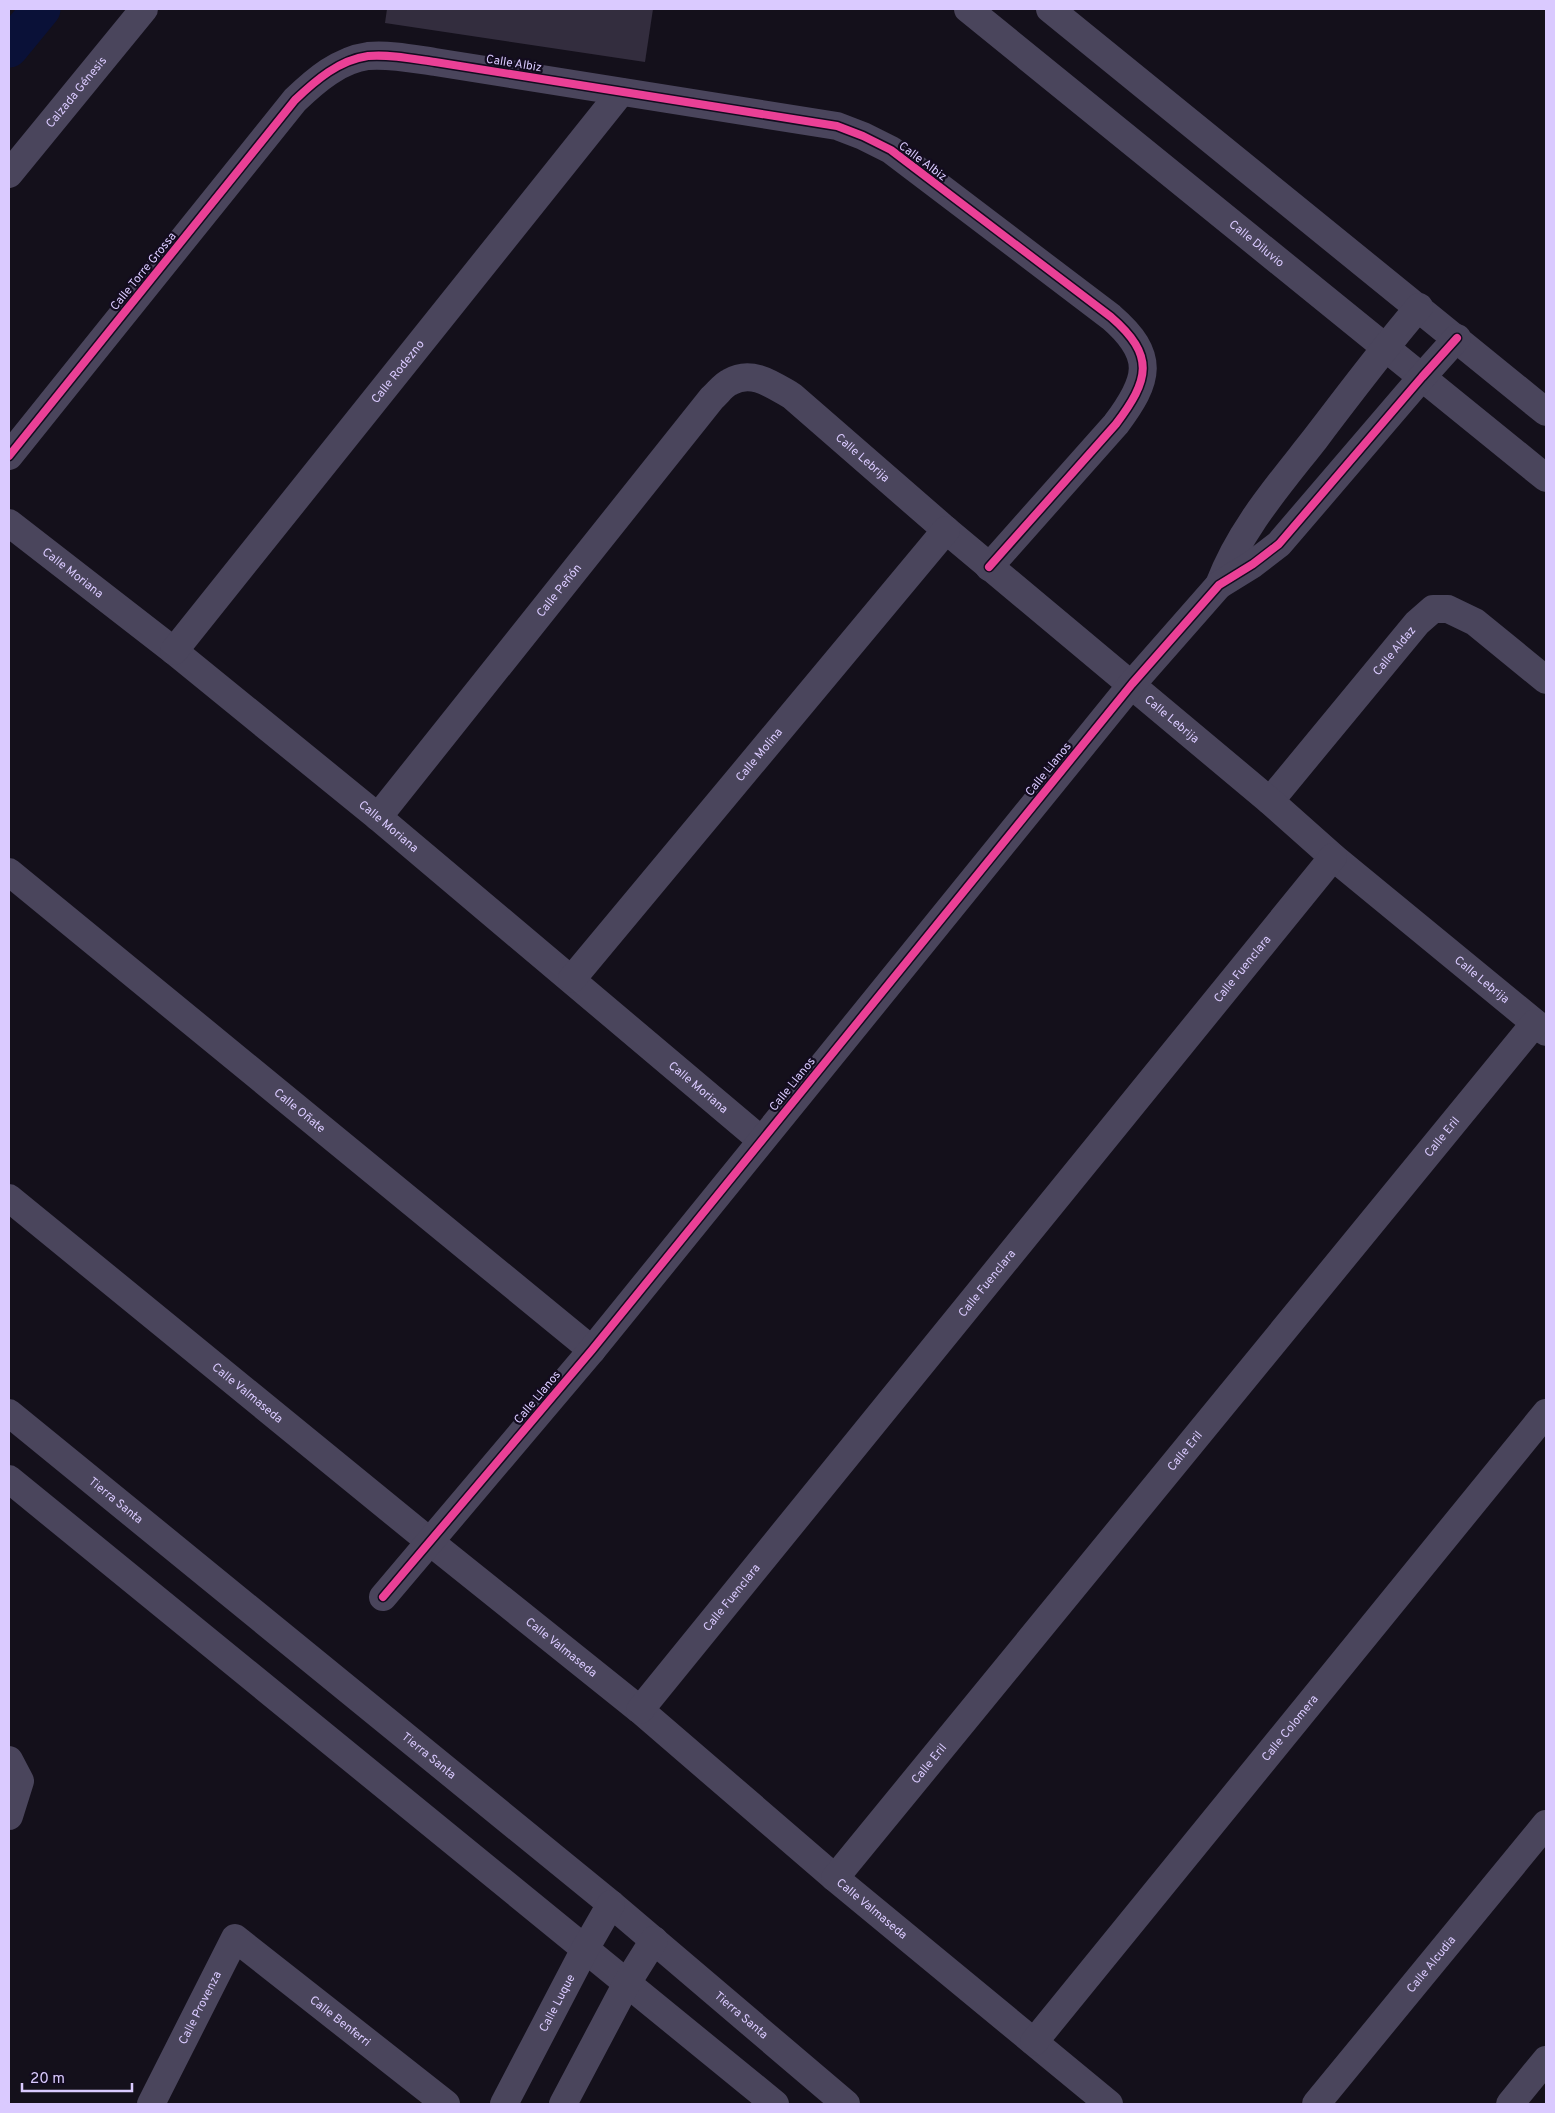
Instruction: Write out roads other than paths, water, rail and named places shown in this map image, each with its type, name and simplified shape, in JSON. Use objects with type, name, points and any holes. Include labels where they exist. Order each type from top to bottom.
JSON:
[{"type":"street","name":"Calzada Génesis","points":[[9,174],[144,9]]},
{"type":"street","name":"Calle Diluvio","points":[[968,9],[1546,478]]},
{"type":"street","points":[[1050,9],[1419,306],[1546,412]]},
{"type":"street","name":"Calle Albiz","points":[[295,100],[317,80],[338,66],[368,56],[390,57],[435,62],[837,126],[891,150],[1128,331],[1137,344],[1143,364],[1141,384],[1130,405],[1116,424],[989,567]]},
{"type":"street","name":"Calle Rodezno","points":[[174,651],[621,92]]},
{"type":"street","name":"Calle Torre Grossa","points":[[9,456],[295,100]]},
{"type":"street","points":[[1219,585],[1229,558],[1261,509],[1384,347],[1419,306]]},
{"type":"street","points":[[1219,585],[1253,564],[1279,544],[1457,338]]},
{"type":"street","name":"Calle Lebrija","points":[[750,376],[769,382],[792,396],[989,567],[1270,800],[1332,857],[1541,1027]]},
{"type":"street","name":"Calle Peñón","points":[[378,817],[712,398],[730,382],[750,376]]},
{"type":"street","name":"Calle Moriana","points":[[9,524],[174,651],[378,817],[761,1140]]},
{"type":"street","name":"Calle Molina","points":[[572,979],[946,530]]},
{"type":"street","name":"Calle Llanos","points":[[383,1597],[592,1350],[1132,684],[1219,585]]},
{"type":"street","name":"Calle Aldaz","points":[[1270,800],[1417,623],[1433,609],[1448,609],[1475,622],[1546,680]]},
{"type":"street","name":"Calle Fuenclara","points":[[640,1710],[1332,857]]},
{"type":"street","name":"Calle Oñate","points":[[9,872],[592,1350]]},
{"type":"street","name":"Calle Eril","points":[[835,1878],[1541,1027]]},
{"type":"street","name":"Calle Valmaseda","points":[[9,1198],[429,1541],[640,1710],[835,1878],[1109,2104]]},
{"type":"street","name":"Calle Colomera","points":[[1034,2042],[1546,1413]]},
{"type":"street","name":"Tierra Santa","points":[[9,1414],[611,1904],[846,2104]]},
{"type":"street","points":[[9,1479],[775,2104]]},
{"type":"street","points":[[9,1816],[14,1770]]},
{"type":"street","name":"Calle Alcudia","points":[[1316,2104],[1546,1824]]},
{"type":"street","name":"Calle Luque","points":[[504,2104],[584,1949],[611,1904]]},
{"type":"street","name":"Calle Benferri","points":[[235,1938],[443,2103]]},
{"type":"street","name":"Calle Provenza","points":[[151,2104],[235,1938]]},
{"type":"street","points":[[563,2104],[627,1983],[654,1940]]},
{"type":"street","points":[[1510,2104],[1546,2060]]},
{"type":"waterway","points":[[9,48],[41,9]]}]
